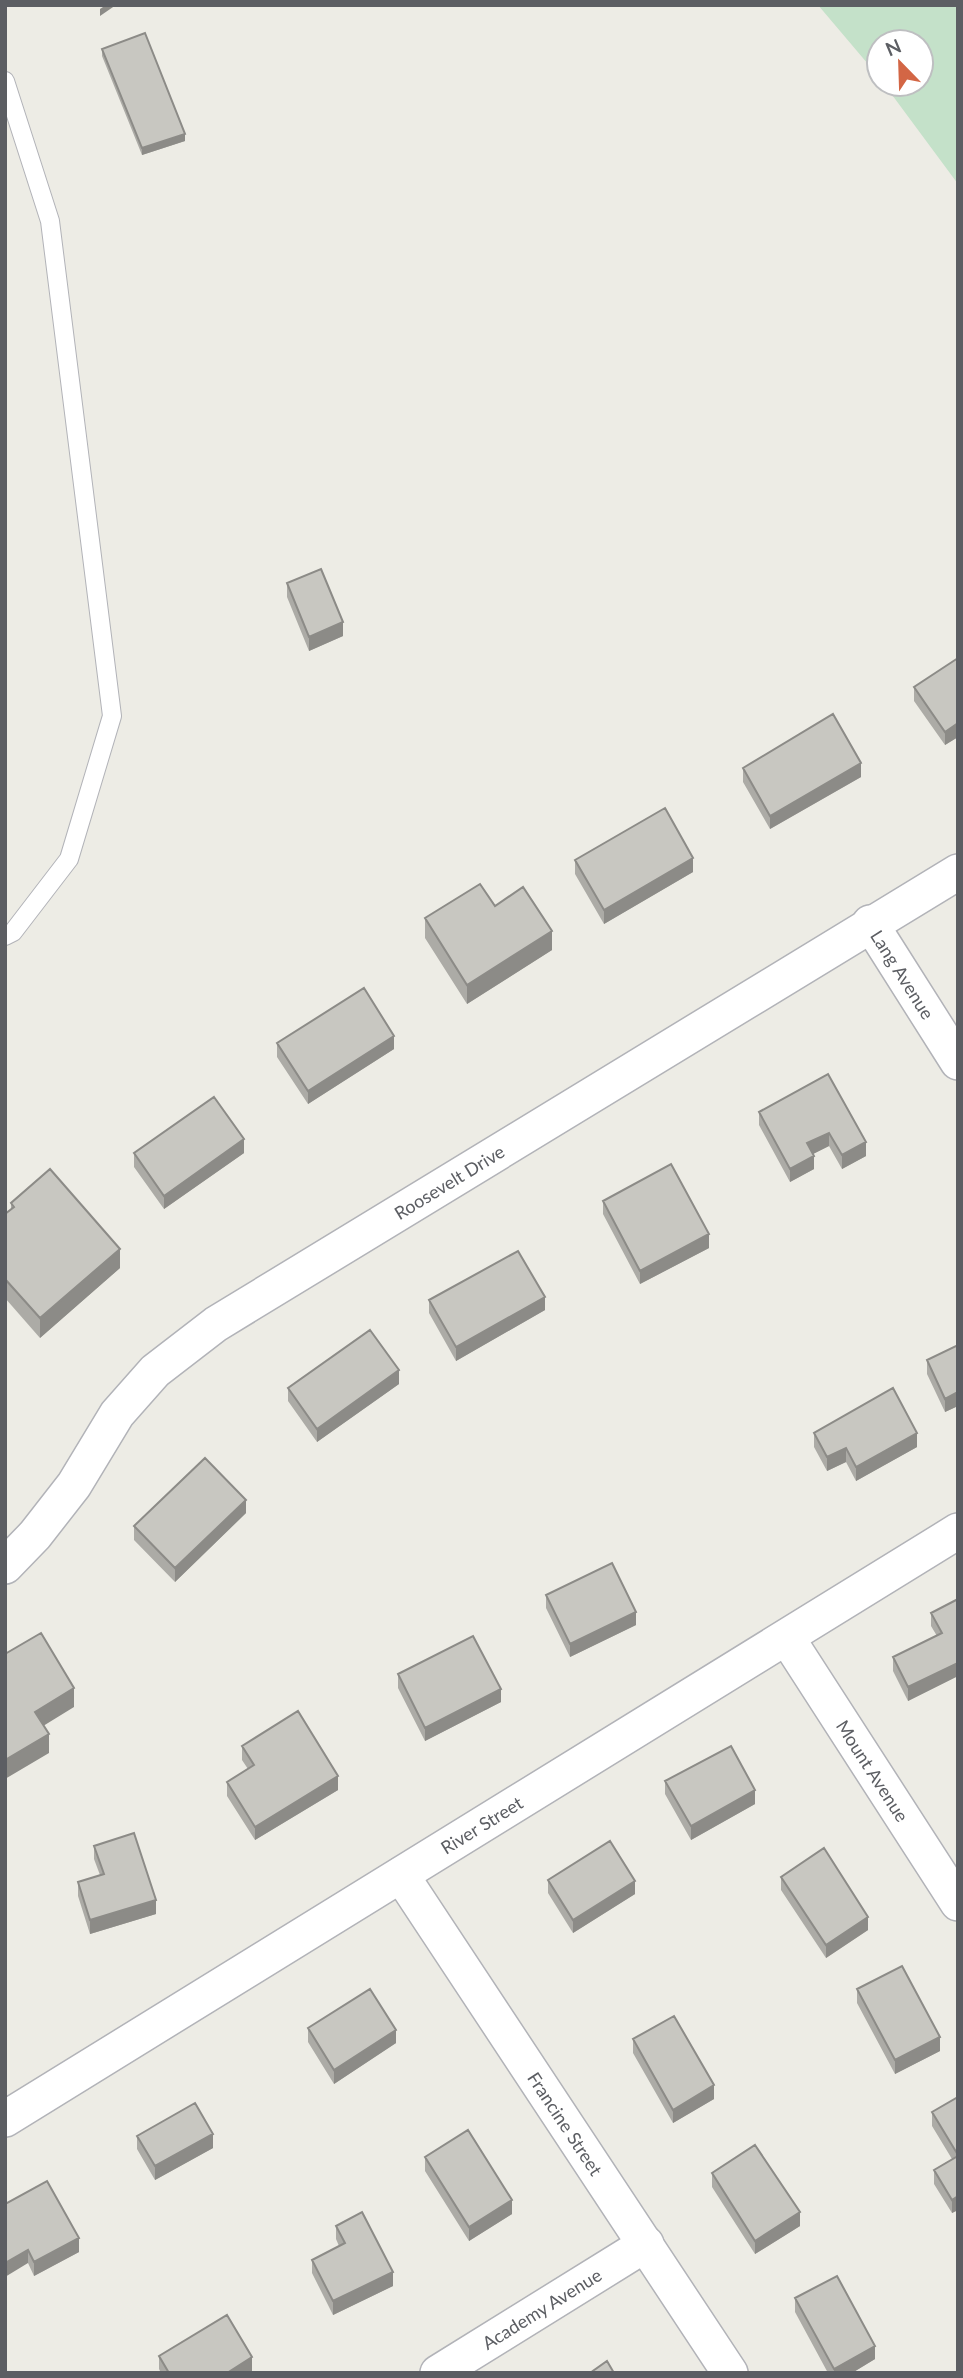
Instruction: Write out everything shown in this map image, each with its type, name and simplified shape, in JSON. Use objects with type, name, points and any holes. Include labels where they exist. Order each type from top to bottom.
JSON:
[{"type":"street","name":"Roosevelt Drive","points":[[5,1566],[35,1535],[74,1485],[117,1414],[155,1371],[216,1324],[870,923],[958,872]]},
{"type":"street","name":"Lang Avenue","points":[[870,923],[958,1062]]},
{"type":"street","name":"River Street","points":[[5,2119],[958,1531]]},
{"type":"street","name":"Mount Avenue","points":[[787,1638],[958,1903]]},
{"type":"street","name":"Francine Street","points":[[401,1875],[730,2373]]},
{"type":"street","name":"Academy Avenue","points":[[438,2373],[646,2244]]},
{"type":"lane","points":[[5,81],[50,221],[112,716],[69,859],[13,932],[5,936]]},
{"type":"green space","points":[[818,5],[958,5],[958,184],[894,98],[935,98],[935,28],[865,28],[865,60]]},
{"type":"building","points":[[145,33],[185,134],[142,148],[102,49]]},
{"type":"building","points":[[321,569],[343,622],[309,637],[287,583]]},
{"type":"building","points":[[958,658],[958,723],[945,732],[914,687]]},
{"type":"building","points":[[833,714],[861,763],[770,816],[743,768]]},
{"type":"building","points":[[665,808],[693,858],[604,910],[575,860]]},
{"type":"building","points":[[480,884],[495,906],[523,887],[552,931],[467,985],[425,918]]},
{"type":"building","points":[[364,988],[394,1036],[308,1091],[277,1043]]},
{"type":"building","points":[[828,1074],[866,1142],[842,1155],[829,1133],[807,1143],[814,1156],[790,1169],[759,1112]]},
{"type":"building","points":[[214,1097],[244,1139],[164,1196],[134,1153]]},
{"type":"building","points":[[671,1164],[709,1234],[640,1271],[603,1201]]},
{"type":"building","points":[[50,1169],[120,1249],[40,1318],[5,1279],[5,1214],[14,1207],[11,1203]]},
{"type":"building","points":[[518,1251],[545,1297],[456,1347],[429,1300]]},
{"type":"building","points":[[370,1330],[399,1370],[317,1429],[288,1388]]},
{"type":"building","points":[[958,1345],[958,1392],[945,1399],[927,1360]]},
{"type":"building","points":[[893,1388],[917,1433],[856,1467],[846,1448],[827,1457],[814,1433]]},
{"type":"building","points":[[205,1458],[246,1500],[175,1568],[134,1526]]},
{"type":"building","points":[[612,1563],[636,1612],[570,1644],[546,1595]]},
{"type":"building","points":[[958,1599],[958,1663],[908,1687],[893,1657],[942,1633],[931,1613]]},
{"type":"building","points":[[41,1633],[74,1688],[35,1712],[49,1734],[5,1760],[5,1654]]},
{"type":"building","points":[[473,1636],[501,1689],[425,1728],[398,1674]]},
{"type":"building","points":[[298,1711],[338,1776],[255,1827],[227,1782],[254,1765],[242,1746]]},
{"type":"building","points":[[731,1746],[755,1790],[691,1826],[665,1781]]},
{"type":"building","points":[[134,1833],[156,1900],[90,1920],[78,1882],[104,1874],[94,1846]]},
{"type":"building","points":[[610,1841],[635,1881],[573,1920],[548,1880]]},
{"type":"building","points":[[824,1848],[868,1917],[826,1945],[781,1877]]},
{"type":"building","points":[[902,1966],[940,2037],[895,2060],[857,1989]]},
{"type":"building","points":[[370,1989],[396,2030],[334,2070],[308,2028]]},
{"type":"building","points":[[674,2016],[714,2085],[673,2110],[633,2039]]},
{"type":"building","points":[[958,2097],[958,2155],[932,2112]]},
{"type":"building","points":[[195,2103],[213,2134],[155,2166],[137,2136]]},
{"type":"building","points":[[468,2130],[512,2200],[469,2227],[425,2157]]},
{"type":"building","points":[[755,2145],[800,2212],[755,2241],[712,2173]]},
{"type":"building","points":[[958,2156],[958,2196],[952,2200],[934,2170]]},
{"type":"building","points":[[47,2181],[79,2238],[34,2262],[28,2250],[5,2263],[5,2204]]},
{"type":"building","points":[[362,2212],[393,2272],[333,2301],[312,2260],[345,2243],[336,2226]]},
{"type":"building","points":[[837,2276],[875,2346],[834,2369],[795,2298]]},
{"type":"building","points":[[227,2315],[252,2357],[227,2373],[169,2373],[159,2356]]},
{"type":"building","points":[[607,2361],[614,2373],[590,2373]]}]
